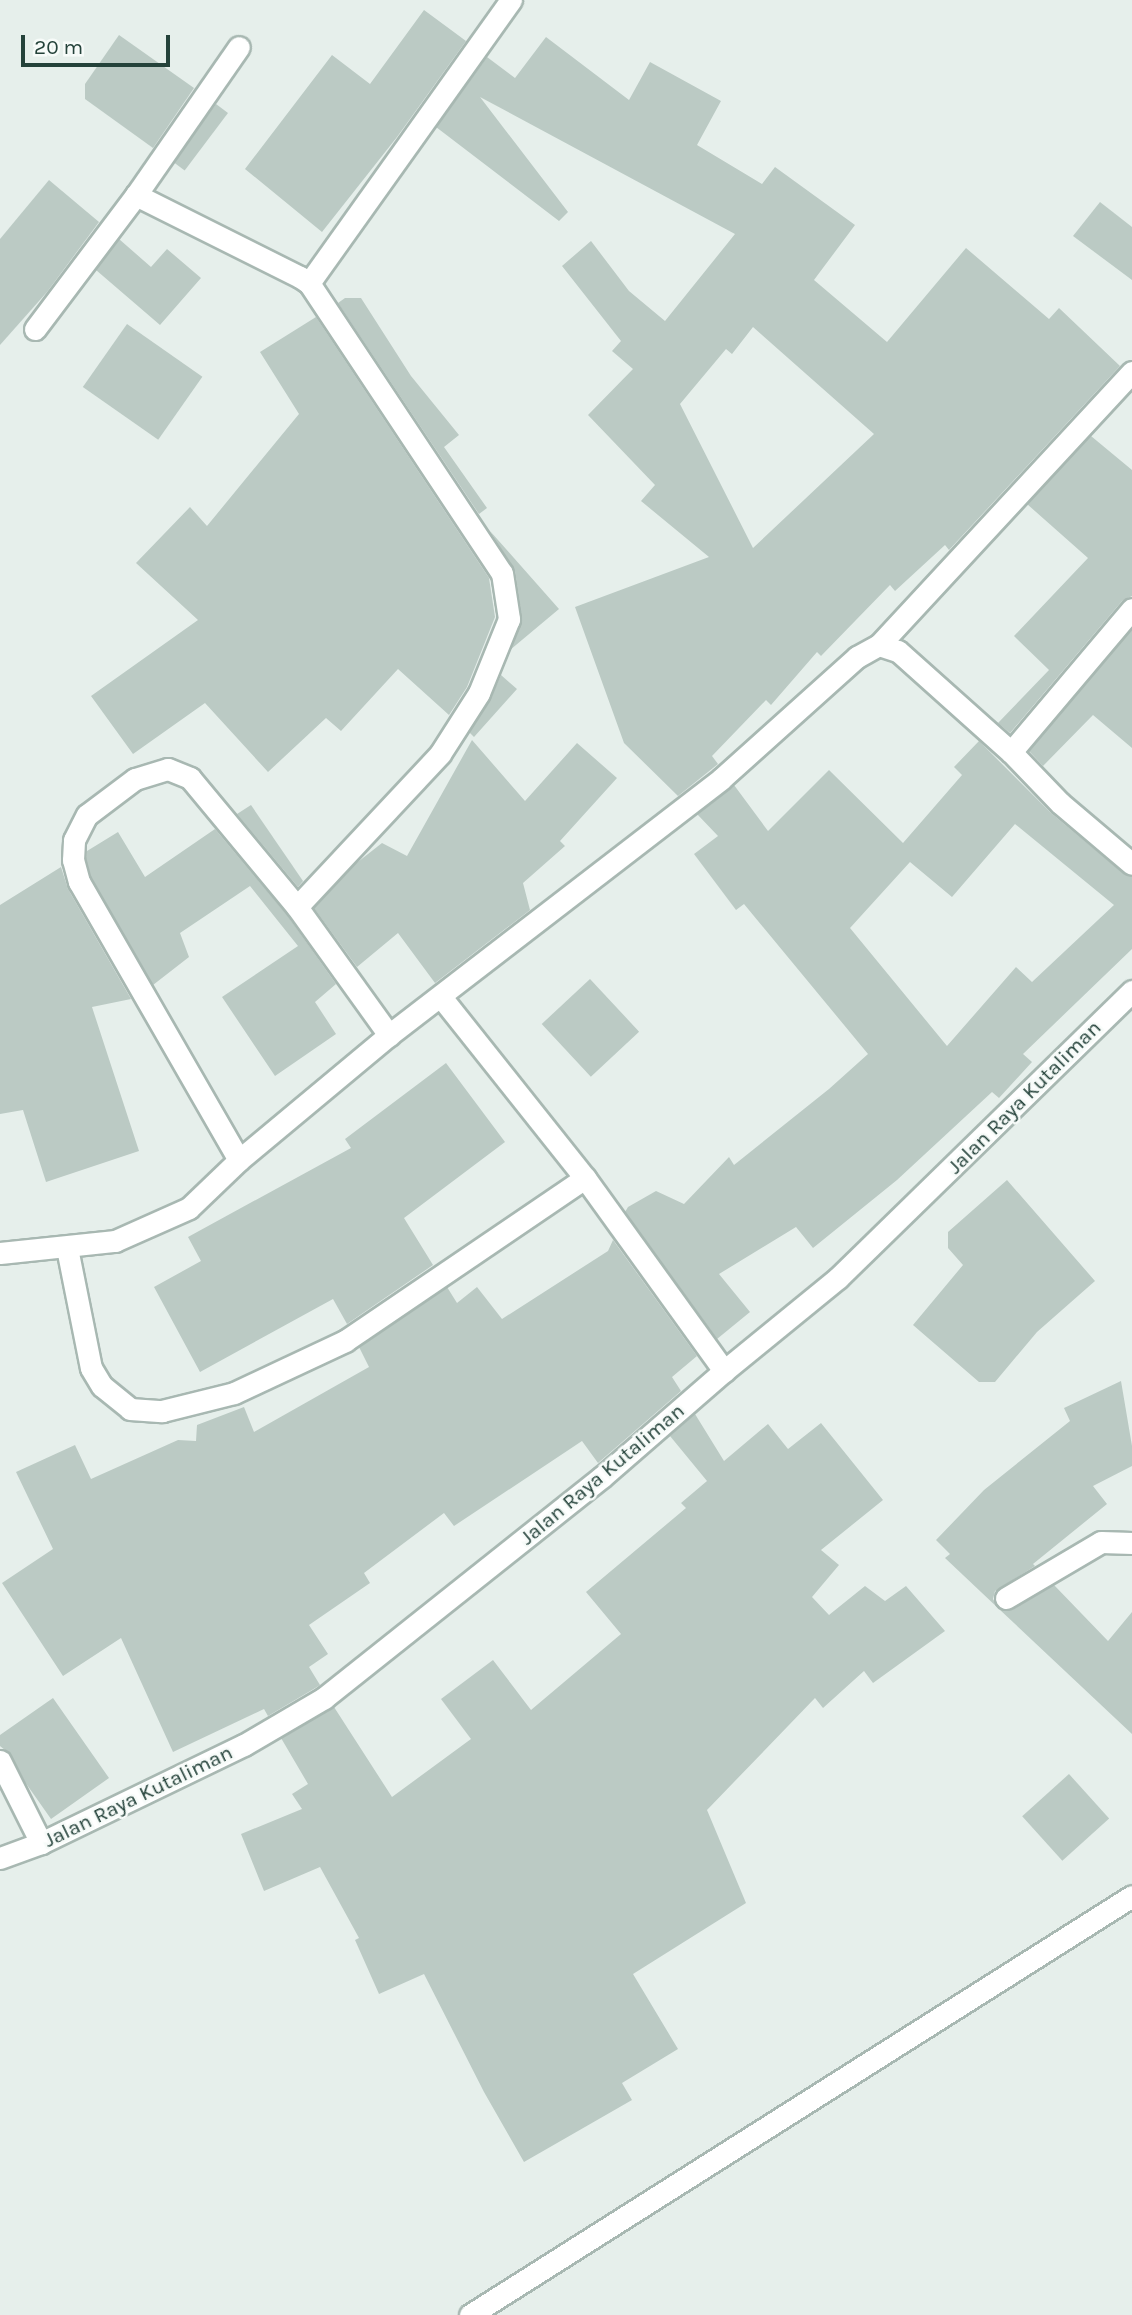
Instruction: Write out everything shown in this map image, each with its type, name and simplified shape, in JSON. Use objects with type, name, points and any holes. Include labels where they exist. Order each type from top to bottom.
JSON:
[{"type":"street","points":[[309,283],[511,0]]},
{"type":"street","points":[[35,329],[136,195],[239,47]]},
{"type":"street","points":[[136,195],[309,283],[502,573],[509,619],[479,693],[440,754],[297,907]]},
{"type":"street","points":[[0,1253],[115,1241],[189,1208],[239,1160],[389,1034],[441,997],[721,779],[857,657],[879,645],[1132,372]]},
{"type":"street","points":[[1011,752],[1132,609]]},
{"type":"street","points":[[879,645],[898,650],[1011,752],[1060,803],[1132,864]]},
{"type":"street","points":[[239,1160],[79,882],[73,860],[74,840],[87,815],[135,779],[168,769],[190,778],[229,821],[297,907],[389,1034]]},
{"type":"street","name":"Jalan Raya Kutaliman","points":[[0,1858],[41,1843],[243,1745],[324,1698],[602,1477],[724,1371],[838,1278],[1132,991]]},
{"type":"street","points":[[441,997],[585,1178],[724,1371]]},
{"type":"street","points":[[66,1248],[91,1368],[102,1385],[130,1409],[162,1412],[234,1393],[345,1341],[585,1178]]},
{"type":"street","points":[[1006,1598],[1101,1542],[1132,1543]]},
{"type":"street","points":[[0,1761],[41,1843]]},
{"type":"street","points":[[471,2315],[1132,1896]]},
{"type":"building","points":[[424,10],[466,41],[397,137],[322,232],[245,169],[332,55],[370,84]]},
{"type":"building","points":[[119,35],[194,88],[153,148],[85,99],[85,84]]},
{"type":"building","points":[[546,37],[629,100],[650,62],[721,101],[697,145],[762,184],[775,167],[855,225],[814,280],[887,342],[966,248],[1049,319],[1059,308],[1120,366],[949,550],[945,545],[895,591],[890,585],[821,656],[817,652],[771,705],[766,700],[712,756],[718,764],[678,796],[624,743],[575,607],[709,557],[641,501],[655,485],[588,415],[633,369],[612,351],[621,341],[562,266],[591,241],[629,291],[665,321],[735,234],[480,97],[568,212],[559,221],[436,127],[487,57],[515,78]],"holes":[[[753,327],[874,434],[753,548],[680,404],[726,349],[732,354]]]},
{"type":"building","points":[[216,104],[228,113],[185,171],[173,162]]},
{"type":"building","points":[[49,180],[99,222],[47,292],[0,345],[0,239]]},
{"type":"building","points":[[1100,202],[1132,227],[1132,280],[1073,236]]},
{"type":"building","points":[[119,239],[151,267],[167,249],[201,278],[160,325],[96,270]]},
{"type":"building","points":[[345,298],[361,298],[411,376],[459,435],[444,447],[487,508],[479,514],[338,303]]},
{"type":"building","points":[[316,317],[489,578],[495,617],[467,687],[449,715],[398,669],[341,731],[326,718],[268,772],[205,703],[133,754],[91,696],[198,620],[136,563],[190,507],[207,526],[299,414],[260,352]]},
{"type":"building","points":[[127,324],[202,377],[158,440],[83,387]]},
{"type":"building","points":[[1091,436],[1132,470],[1132,596],[1122,601],[1010,733],[998,723],[1049,670],[1014,636],[1088,558],[1027,504]]},
{"type":"building","points":[[490,531],[559,609],[510,650],[522,618],[515,571]]},
{"type":"building","points":[[1132,629],[1132,748],[1093,715],[1043,766],[1029,751]]},
{"type":"building","points":[[501,675],[517,689],[474,737],[469,732],[490,700]]},
{"type":"building","points":[[472,740],[525,801],[577,743],[617,778],[560,841],[565,846],[523,883],[530,910],[435,983],[398,933],[357,967],[314,908],[354,865],[382,843],[407,856]]},
{"type":"building","points":[[979,741],[1051,813],[1124,874],[1132,877],[1132,949],[1023,1054],[1032,1062],[999,1098],[992,1092],[897,1180],[813,1248],[796,1227],[719,1274],[750,1312],[717,1339],[625,1212],[628,1207],[656,1191],[684,1204],[729,1157],[734,1165],[868,1054],[744,904],[736,910],[694,854],[718,836],[697,814],[734,785],[768,831],[829,770],[903,843],[962,775],[954,767]],"holes":[[[1015,824],[1114,905],[1032,982],[1016,967],[947,1046],[850,928],[910,862],[952,897]]]},
{"type":"building","points":[[251,805],[303,881],[298,887],[237,814]]},
{"type":"building","points":[[215,829],[287,915],[336,984],[315,1002],[336,1034],[275,1076],[222,997],[298,946],[250,886],[180,933],[189,957],[153,985],[91,877],[86,859],[87,851],[118,832],[145,877]]},
{"type":"building","points":[[61,867],[68,889],[131,999],[92,1007],[139,1151],[46,1182],[23,1110],[0,1114],[0,905]]},
{"type":"building","points":[[590,979],[639,1032],[591,1077],[542,1024]]},
{"type":"building","points":[[446,1063],[505,1142],[404,1218],[433,1265],[347,1324],[333,1299],[200,1372],[154,1287],[201,1261],[188,1237],[351,1148],[345,1139]]},
{"type":"building","points":[[1007,1180],[1095,1281],[1037,1332],[995,1382],[979,1382],[913,1325],[963,1265],[948,1248],[948,1232]]},
{"type":"building","points":[[613,1240],[697,1356],[672,1377],[681,1391],[598,1463],[582,1441],[454,1526],[444,1513],[364,1573],[370,1583],[309,1625],[328,1654],[309,1667],[320,1685],[268,1716],[264,1709],[173,1752],[121,1638],[63,1676],[2,1583],[53,1549],[16,1472],[75,1445],[91,1479],[178,1440],[196,1441],[197,1425],[244,1407],[254,1432],[369,1367],[359,1347],[447,1287],[457,1303],[477,1287],[502,1319],[608,1251]]},
{"type":"building","points":[[1121,1381],[1132,1446],[1132,1466],[1093,1486],[1107,1504],[1033,1564],[1035,1566],[995,1591],[993,1599],[999,1609],[945,1558],[950,1554],[936,1540],[984,1490],[1070,1421],[1064,1408]]},
{"type":"building","points":[[695,1414],[724,1461],[768,1424],[788,1449],[821,1423],[883,1500],[821,1550],[839,1565],[812,1597],[829,1615],[865,1586],[885,1601],[906,1586],[945,1631],[873,1683],[864,1671],[823,1708],[815,1698],[707,1810],[746,1903],[633,1974],[678,2049],[622,2083],[632,2100],[524,2162],[484,2092],[424,1974],[379,1994],[355,1940],[359,1938],[320,1867],[264,1891],[241,1834],[302,1809],[292,1794],[308,1784],[281,1738],[334,1707],[392,1797],[471,1739],[441,1699],[493,1660],[531,1710],[621,1634],[586,1592],[686,1508],[681,1503],[707,1481],[670,1436]]},
{"type":"building","points":[[1054,1585],[1108,1641],[1132,1612],[1132,1734],[999,1609],[1012,1610]]},
{"type":"building","points":[[53,1698],[109,1778],[51,1819],[25,1782],[11,1755],[0,1746],[0,1735]]},
{"type":"building","points":[[1069,1774],[1109,1819],[1062,1861],[1022,1816]]}]
